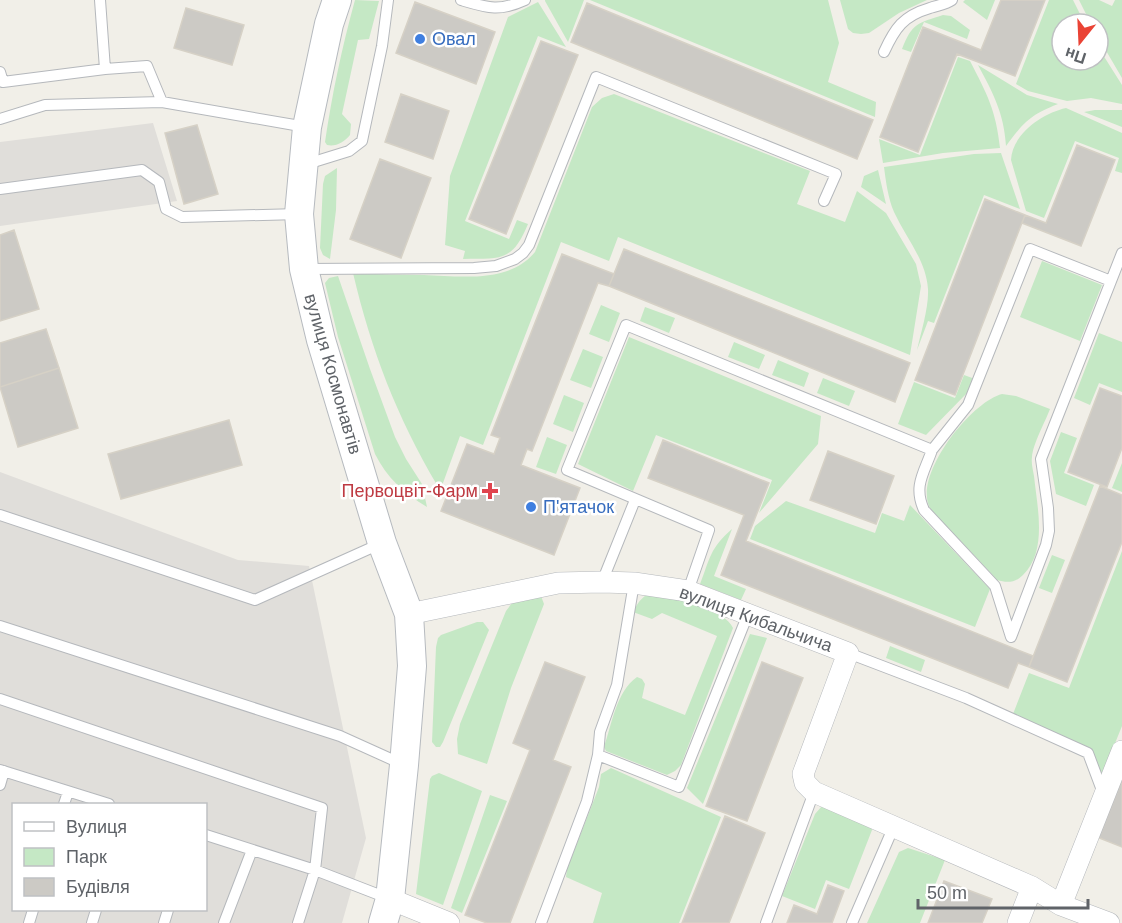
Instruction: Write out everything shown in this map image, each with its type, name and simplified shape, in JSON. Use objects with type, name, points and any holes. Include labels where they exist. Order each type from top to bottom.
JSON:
[{"type":"street","name":"вулиця Космонавтів","points":[[337,0],[329,24],[307,127],[299,214],[304,269],[321,340],[382,543],[409,614],[412,666],[404,765],[386,911]]},
{"type":"street","name":"вулиця Кибальчича","points":[[409,614],[558,583],[634,583],[688,591],[848,653],[803,774],[805,783],[814,792]]},
{"type":"street","points":[[1061,905],[1122,752]]},
{"type":"street","points":[[814,792],[1032,886],[1061,905],[1109,923]]},
{"type":"street","points":[[1018,923],[1032,886]]},
{"type":"street","points":[[386,911],[449,923]]},
{"type":"lane","points":[[100,0],[105,69]]},
{"type":"lane","points":[[303,165],[349,151],[362,141],[382,46],[388,0]]},
{"type":"lane","points":[[461,0],[490,9],[503,9],[525,0]]},
{"type":"lane","points":[[884,52],[895,28],[908,17],[952,0]]},
{"type":"lane","points":[[0,72],[3,82],[147,66],[162,102]]},
{"type":"lane","points":[[304,269],[474,268],[507,263],[523,253],[529,245],[596,77],[836,174],[824,201]]},
{"type":"lane","points":[[0,118],[45,105],[162,102],[307,127]]},
{"type":"lane","points":[[0,189],[142,170],[159,182],[166,208],[182,217],[299,214]]},
{"type":"lane","points":[[1111,281],[1030,249],[968,405],[932,450],[917,492],[924,510],[995,586],[1011,637],[1046,545],[1049,531],[1041,459],[1111,281],[1122,253]]},
{"type":"lane","points":[[688,591],[709,530],[567,470],[626,325],[932,450]]},
{"type":"lane","points":[[602,582],[635,500]]},
{"type":"lane","points":[[0,515],[255,600],[382,543]]},
{"type":"lane","points":[[540,923],[587,801],[598,755],[600,732],[616,685],[634,583]]},
{"type":"lane","points":[[598,755],[679,787],[748,614]]},
{"type":"lane","points":[[0,626],[340,736],[404,765]]},
{"type":"lane","points":[[848,653],[966,698],[1088,753],[1104,795]]},
{"type":"lane","points":[[0,699],[322,808],[315,870],[298,923]]},
{"type":"lane","points":[[0,785],[2,771],[105,803]]},
{"type":"lane","points":[[64,803],[68,792]]},
{"type":"lane","points":[[766,923],[814,792]]},
{"type":"lane","points":[[852,923],[894,826]]},
{"type":"lane","points":[[207,835],[315,870],[386,911]]},
{"type":"lane","points":[[224,923],[252,850]]},
{"type":"shaded area","points":[[153,123],[177,201],[0,226],[0,142]]},
{"type":"shaded area","points":[[0,472],[238,560],[309,566],[366,838],[342,923],[0,923]]},
{"type":"green space","points":[[355,0],[379,1],[369,39],[358,40],[342,114],[351,124],[350,135],[340,143],[327,145],[325,142],[334,88]]},
{"type":"green space","points":[[584,0],[568,42],[545,1]]},
{"type":"green space","points":[[590,0],[828,0],[839,43],[828,82],[876,102],[875,117]]},
{"type":"green space","points":[[840,0],[927,0],[899,13],[869,33],[861,34],[853,33],[848,29]]},
{"type":"green space","points":[[965,0],[995,0],[987,20],[963,2]]},
{"type":"green space","points":[[1049,0],[1073,0],[1079,12],[1050,12],[1050,72],[1110,72],[1110,66],[1122,85],[1122,104],[1091,98],[1067,101],[1028,91],[1016,84]]},
{"type":"green space","points":[[1079,0],[1099,0],[1112,6],[1115,0],[1122,0],[1122,78],[1110,58],[1110,12],[1085,12]]},
{"type":"green space","points":[[538,2],[566,47],[538,36],[465,221],[509,239],[517,220],[528,224],[516,246],[503,256],[463,259],[465,251],[445,245],[450,176],[508,17]]},
{"type":"green space","points":[[943,15],[951,16],[970,30],[967,39],[924,22],[911,52],[902,49],[909,34],[917,25],[927,20]]},
{"type":"green space","points":[[958,57],[970,61],[986,93],[996,123],[1000,148],[943,153],[883,163],[879,139],[920,155]]},
{"type":"green space","points":[[978,65],[1027,95],[1058,104],[1028,120],[1006,146],[1000,113]]},
{"type":"green space","points":[[614,94],[810,171],[797,204],[845,222],[857,191],[886,213],[916,264],[921,286],[910,355],[618,237],[609,261],[561,242],[483,445],[460,436],[443,483],[437,485],[410,434],[387,382],[368,329],[353,273],[468,277],[498,274],[524,262],[535,252],[592,107],[602,98]]},
{"type":"green space","points":[[1066,108],[1122,133],[1122,173],[1115,171],[1119,158],[1075,141],[1044,218],[1026,211],[1011,160],[1017,142],[1030,126]]},
{"type":"green space","points":[[1122,110],[1122,127],[1084,112]]},
{"type":"green space","points":[[1001,153],[1020,209],[984,195],[934,323],[928,321],[917,350],[928,289],[924,268],[892,207],[884,167],[974,154]]},
{"type":"green space","points":[[337,168],[336,210],[330,259],[323,255],[320,248],[323,184],[325,176]]},
{"type":"green space","points":[[878,170],[886,204],[861,187],[864,176]]},
{"type":"green space","points":[[1042,261],[1102,285],[1080,341],[1020,317]]},
{"type":"green space","points":[[338,276],[395,437],[422,484],[427,507],[397,484],[375,454],[338,337],[325,283],[329,278]]},
{"type":"green space","points":[[601,305],[620,313],[609,342],[589,334]]},
{"type":"green space","points":[[645,307],[675,318],[669,333],[640,321]]},
{"type":"green space","points":[[1099,333],[1122,342],[1122,392],[1099,383],[1090,405],[1074,398]]},
{"type":"green space","points":[[629,337],[821,416],[818,444],[759,513],[772,480],[656,435],[633,491],[578,464]]},
{"type":"green space","points":[[734,342],[765,355],[759,369],[728,357]]},
{"type":"green space","points":[[583,349],[603,357],[591,388],[570,380]]},
{"type":"green space","points":[[778,360],[809,373],[804,387],[772,375]]},
{"type":"green space","points":[[964,375],[975,379],[967,393],[926,435],[898,424],[914,382],[955,398]]},
{"type":"green space","points":[[823,378],[855,391],[849,406],[817,393]]},
{"type":"green space","points":[[1002,394],[1016,396],[1050,409],[1032,459],[1039,528],[1036,554],[1023,575],[1017,580],[1008,582],[997,580],[936,516],[929,506],[927,492],[930,476],[938,458],[962,424],[989,400]]},
{"type":"green space","points":[[564,395],[584,403],[573,432],[553,424]]},
{"type":"green space","points":[[1061,432],[1077,438],[1064,473],[1094,485],[1086,506],[1056,494],[1050,461]]},
{"type":"green space","points":[[547,437],[567,445],[556,474],[536,467]]},
{"type":"green space","points":[[1122,463],[1122,492],[1112,488]]},
{"type":"green space","points":[[786,501],[875,533],[882,513],[904,521],[910,505],[990,589],[975,627],[750,539],[755,526]]},
{"type":"green space","points":[[732,529],[714,576],[746,589],[741,600],[700,584],[715,548]]},
{"type":"green space","points":[[1122,551],[1122,726],[1101,778],[1090,748],[1013,714],[1029,673],[1069,688]]},
{"type":"green space","points":[[1052,555],[1065,560],[1052,593],[1039,588]]},
{"type":"green space","points":[[656,592],[711,611],[721,616],[733,628],[681,765],[667,775],[606,751],[604,747],[619,700],[630,683],[637,677],[645,684],[642,698],[685,715],[717,636],[662,613],[652,619],[633,612],[642,599]]},
{"type":"green space","points":[[541,596],[544,604],[511,688],[487,764],[458,754],[457,739],[460,724],[506,611],[512,603]]},
{"type":"green space","points":[[477,622],[483,622],[489,630],[443,742],[440,747],[436,747],[432,742],[438,638]]},
{"type":"green space","points":[[750,634],[767,638],[703,804],[687,788]]},
{"type":"green space","points":[[890,646],[925,660],[921,672],[886,658]]},
{"type":"green space","points":[[611,768],[721,817],[679,923],[593,923],[602,893],[566,877],[567,869],[599,787],[601,774]]},
{"type":"green space","points":[[439,773],[482,791],[443,905],[416,894],[430,779]]},
{"type":"green space","points":[[490,795],[507,801],[462,913],[451,908]]},
{"type":"green space","points":[[822,806],[872,825],[872,830],[849,889],[826,880],[815,909],[782,896],[815,814]]},
{"type":"green space","points":[[908,848],[945,860],[920,923],[867,923],[899,852]]},
{"type":"building","points":[[1001,0],[1045,0],[1015,76],[957,54],[918,152],[880,137],[923,27],[981,50]]},
{"type":"building","points":[[415,2],[495,32],[476,84],[396,53]]},
{"type":"building","points":[[587,3],[873,120],[857,159],[571,42]]},
{"type":"building","points":[[186,8],[244,25],[232,65],[174,48]]},
{"type":"building","points":[[541,41],[578,55],[506,234],[469,219]]},
{"type":"building","points":[[401,94],[449,111],[433,159],[385,142]]},
{"type":"building","points":[[197,125],[218,194],[184,204],[165,133]]},
{"type":"building","points":[[1077,145],[1115,160],[1081,246],[1022,223],[1025,215],[1046,223]]},
{"type":"building","points":[[380,159],[431,178],[401,258],[350,239]]},
{"type":"building","points":[[985,199],[1025,215],[955,395],[915,380]]},
{"type":"building","points":[[14,230],[39,309],[0,321],[0,235]]},
{"type":"building","points":[[624,249],[910,363],[895,402],[609,286]]},
{"type":"building","points":[[562,254],[614,274],[609,286],[598,283],[532,451],[527,449],[521,465],[580,488],[554,555],[441,511],[467,444],[494,454],[500,438],[491,435]]},
{"type":"building","points":[[46,329],[59,368],[0,387],[0,343]]},
{"type":"building","points":[[59,368],[78,428],[18,447],[0,387]]},
{"type":"building","points":[[1100,388],[1122,396],[1122,448],[1107,487],[1068,472]]},
{"type":"building","points":[[229,420],[242,465],[121,499],[108,454]]},
{"type":"building","points":[[663,440],[769,483],[746,541],[1033,656],[1029,667],[1018,663],[1008,688],[721,575],[744,515],[648,478]]},
{"type":"building","points":[[828,451],[894,476],[876,524],[810,500]]},
{"type":"building","points":[[1100,486],[1122,495],[1122,542],[1067,682],[1029,667]]},
{"type":"building","points":[[545,662],[585,677],[553,760],[571,767],[510,923],[487,923],[465,915],[530,750],[513,743]]},
{"type":"building","points":[[762,662],[803,678],[747,821],[706,806]]},
{"type":"building","points":[[1122,777],[1122,847],[1097,837]]},
{"type":"building","points":[[725,816],[765,833],[729,923],[682,923]]},
{"type":"building","points":[[944,881],[992,899],[982,923],[928,923]]},
{"type":"building","points":[[828,885],[844,891],[832,923],[787,923],[794,905],[817,914]]},
{"type":"place","name":"Овал","points":[[420,39]]},
{"type":"place","name":"Первоцвіт-Фарм","points":[[490,491]]},
{"type":"place","name":"П'ятачок","points":[[531,507]]}]
